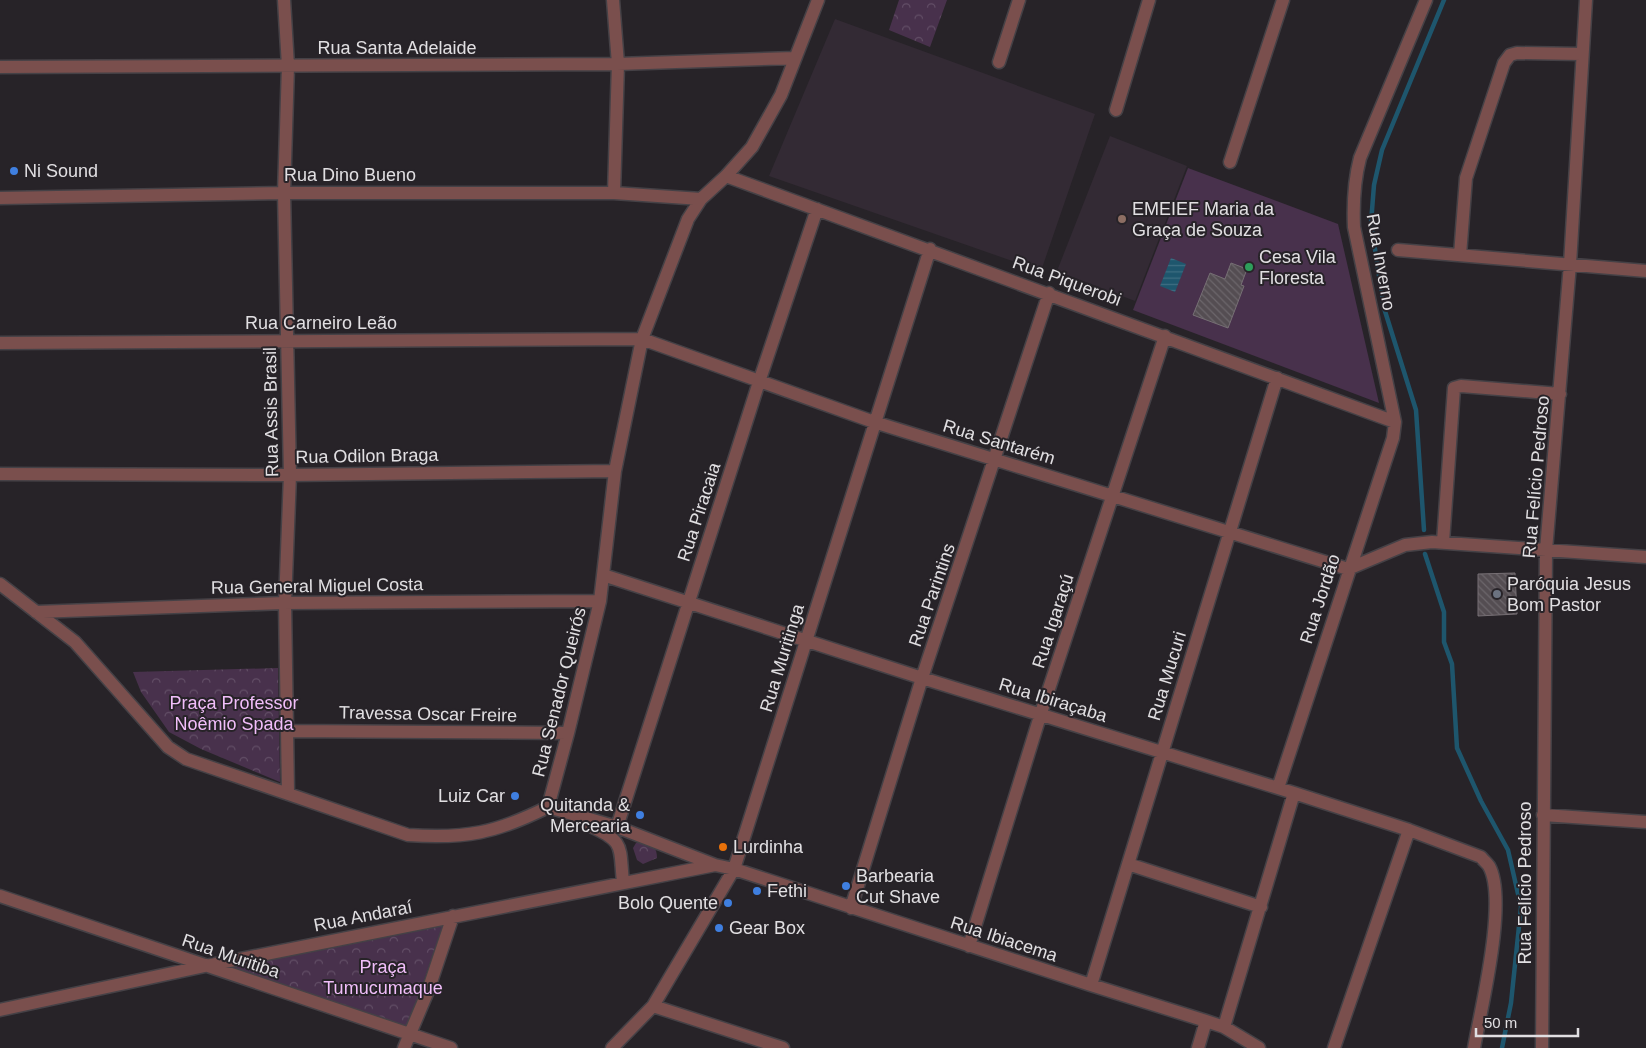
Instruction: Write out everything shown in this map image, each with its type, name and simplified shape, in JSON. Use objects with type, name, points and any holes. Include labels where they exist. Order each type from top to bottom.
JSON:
[{"type":"street","name":"Rua Assis Brasil","points":[[284,0],[288,66],[284,193],[290,475],[285,603],[288,793]]},
{"type":"street","points":[[613,0],[618,64],[614,193]]},
{"type":"street","name":"Rua Senador Queirós","points":[[548,807],[600,600],[614,471],[642,339],[688,219],[701,199],[726,176],[752,147],[781,95],[818,0]]},
{"type":"street","points":[[999,62],[1019,0]]},
{"type":"street","points":[[1116,110],[1149,0]]},
{"type":"street","points":[[1230,162],[1283,0]]},
{"type":"street","name":"Rua Inverno","points":[[1395,422],[1354,227],[1352,203],[1355,177],[1360,158],[1426,0]]},
{"type":"street","name":"Rua Felício Pedroso","points":[[1542,1048],[1546,550],[1570,264],[1586,0]]},
{"type":"street","points":[[1460,255],[1466,178],[1504,63],[1510,55],[1523,52],[1582,54]]},
{"type":"street","name":"Rua Santa Adelaide","points":[[0,67],[618,64],[794,58]]},
{"type":"street","name":"Rua Piquerobi","points":[[726,176],[930,249],[1395,422]]},
{"type":"street","name":"Rua Dino Bueno","points":[[0,198],[284,193],[614,193],[701,199]]},
{"type":"street","name":"Rua Piracaia","points":[[617,827],[759,382],[817,209]]},
{"type":"street","name":"Rua Muritinga","points":[[612,1048],[653,1006],[734,868],[930,249]]},
{"type":"street","points":[[1398,250],[1646,271]]},
{"type":"street","name":"Rua Parintins","points":[[852,908],[922,678],[996,460],[1049,294]]},
{"type":"street","name":"Rua Igaraçú","points":[[969,946],[1041,713],[1165,336]]},
{"type":"street","name":"Rua Carneiro Leão","points":[[0,343],[642,339]]},
{"type":"street","name":"Rua Santarém","points":[[642,339],[874,422],[1348,568]]},
{"type":"street","name":"Rua Mucuri","points":[[1091,985],[1277,378]]},
{"type":"street","points":[[1443,542],[1454,388],[1461,386],[1560,394]]},
{"type":"street","name":"Rua Jordão","points":[[1278,788],[1348,568],[1388,454],[1395,422]]},
{"type":"street","name":"Rua Odilon Braga","points":[[0,474],[290,475],[614,471]]},
{"type":"street","points":[[1348,568],[1405,545],[1443,542],[1646,556]]},
{"type":"street","name":"Rua Ibiraçaba","points":[[603,575],[922,678],[1041,713],[1294,793],[1409,830],[1481,857],[1489,866],[1496,902],[1493,932],[1474,1048]]},
{"type":"street","points":[[3,589],[75,642],[168,747],[186,759],[408,835],[443,837],[472,835],[516,823],[548,807],[617,827],[715,865]]},
{"type":"street","name":"Rua General Miguel Costa","points":[[36,612],[285,603],[600,600]]},
{"type":"street","name":"Travessa Oscar Freire","points":[[287,730],[568,733]]},
{"type":"street","points":[[1224,1027],[1294,793]]},
{"type":"street","points":[[1543,815],[1646,822]]},
{"type":"street","points":[[582,817],[586,824],[616,840],[620,848],[623,882]]},
{"type":"street","points":[[1334,1048],[1409,830]]},
{"type":"street","points":[[1128,864],[1261,907]]},
{"type":"street","name":"Rua Andaraí","points":[[0,1010],[205,966],[623,882],[715,865],[734,868]]},
{"type":"street","name":"Rua Ibiacema","points":[[734,868],[969,946],[1206,1020],[1224,1027],[1259,1048]]},
{"type":"street","name":"Rua Muritiba","points":[[0,896],[451,1048]]},
{"type":"street","points":[[404,1048],[411,1034],[453,916]]},
{"type":"street","points":[[653,1006],[783,1048]]},
{"type":"street","points":[[1198,1048],[1206,1020]]},
{"type":"shaded area","points":[[835,19],[1095,114],[1041,271],[769,176]]},
{"type":"shaded area","name":"EMEIEF Maria da Graça de Souza","points":[[1110,136],[1187,166],[1135,301],[1057,271]]},
{"type":"green space","points":[[899,0],[947,0],[930,47],[889,30]]},
{"type":"green space","name":"Cesa Vila Floresta","points":[[1188,168],[1338,224],[1379,403],[1133,310]]},
{"type":"green space","name":"Praça Professor Noêmio Spada","points":[[278,668],[280,782],[201,749],[169,732],[141,692],[133,672]]},
{"type":"green space","points":[[643,841],[654,847],[657,858],[643,864],[637,860],[633,848],[636,843]]},
{"type":"green space","name":"Praça Tumucumaque","points":[[443,925],[408,1027],[223,965]]},
{"type":"water","points":[[1171,258],[1186,264],[1175,292],[1160,286]]},
{"type":"building","points":[[1231,263],[1247,269],[1241,285],[1244,286],[1228,328],[1193,315],[1210,273],[1225,279]]},
{"type":"building","name":"Paróquia Jesus Bom Pastor","points":[[1515,573],[1517,614],[1478,616],[1478,574]]},
{"type":"waterway","points":[[1424,530],[1416,410],[1384,308],[1371,223],[1374,185],[1382,150],[1444,0]]},
{"type":"waterway","points":[[1425,554],[1444,612],[1444,642],[1452,664],[1457,748],[1481,801],[1508,850],[1521,907],[1511,1003],[1502,1048]]},
{"type":"place","name":"Ni Sound","points":[[14,171]]},
{"type":"place","name":"EMEIEF Maria da Graça de Souza","points":[[1122,219]]},
{"type":"place","name":"Cesa Vila Floresta","points":[[1249,267]]},
{"type":"place","name":"Paróquia Jesus Bom Pastor","points":[[1497,594]]},
{"type":"place","name":"Luiz Car","points":[[515,796]]},
{"type":"place","name":"Quitanda & Mercearia","points":[[640,815]]},
{"type":"place","name":"Lurdinha","points":[[723,847]]},
{"type":"place","name":"Barbearia Cut Shave","points":[[846,886]]},
{"type":"place","name":"Fethi","points":[[757,891]]},
{"type":"place","name":"Bolo Quente","points":[[728,903]]},
{"type":"place","name":"Gear Box","points":[[719,928]]}]
